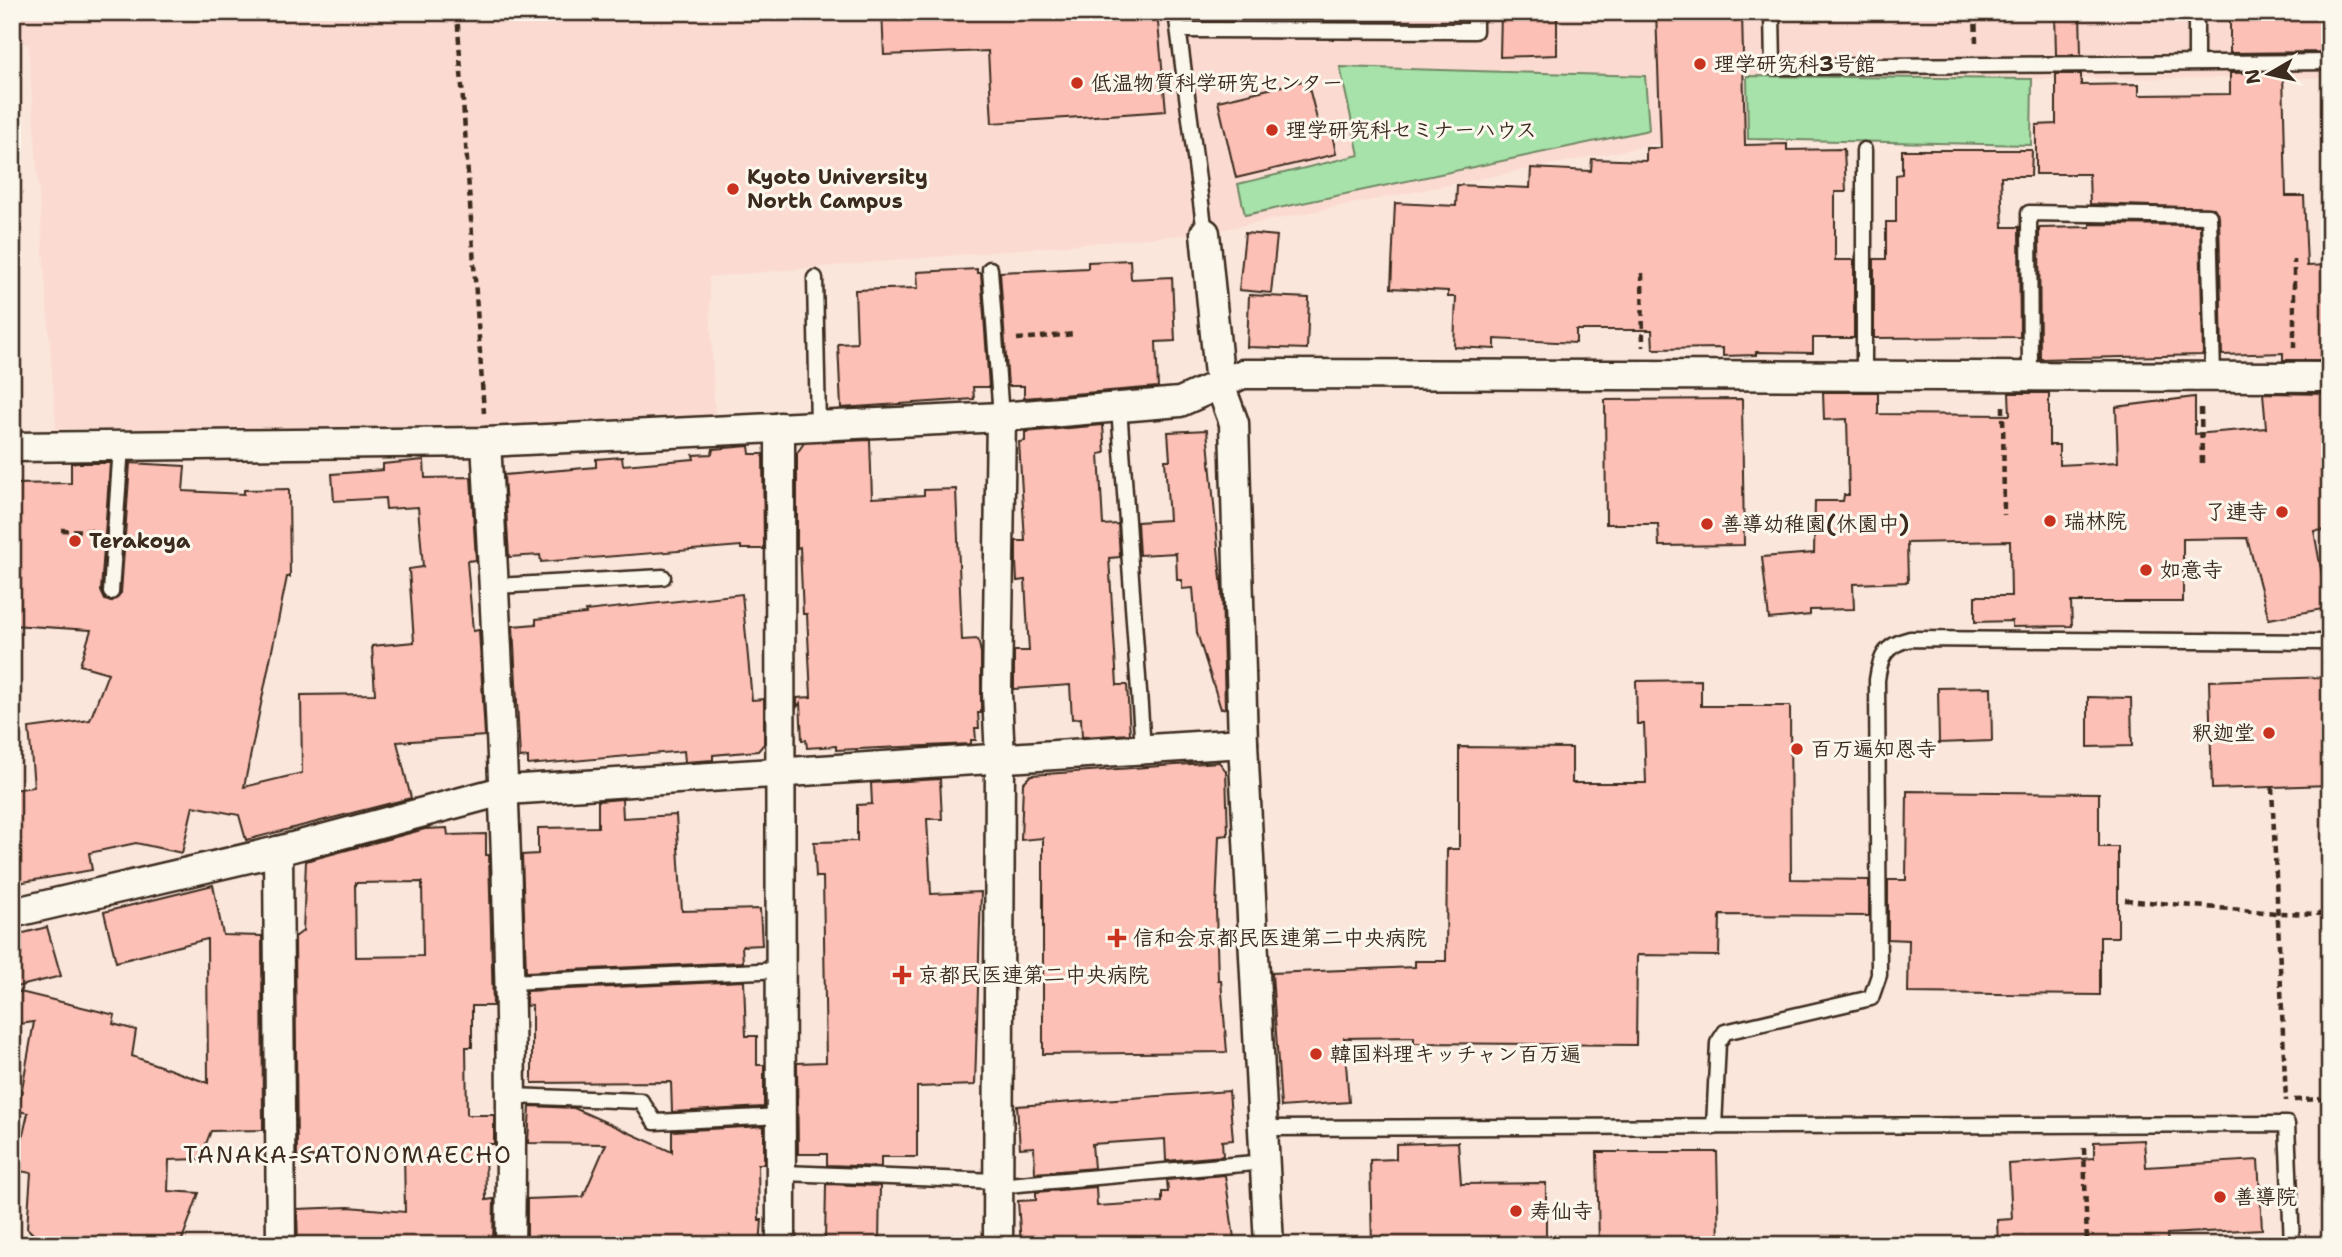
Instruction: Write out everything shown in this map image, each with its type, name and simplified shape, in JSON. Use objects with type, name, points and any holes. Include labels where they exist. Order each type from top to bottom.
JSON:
[{"type":"street","points":[[1205,233],[1220,386],[1234,423],[1243,743],[1269,1245]]},
{"type":"street","points":[[12,447],[486,442],[1001,417],[1180,402],[1243,374],[2330,377]]},
{"type":"street","points":[[998,1245],[1000,759],[997,693],[1001,417]]},
{"type":"street","points":[[780,427],[783,770],[781,1245]]},
{"type":"street","points":[[486,442],[506,790],[512,1096],[510,1245]]},
{"type":"street","points":[[12,914],[278,851],[506,790],[783,770],[1243,743]]},
{"type":"street","points":[[278,851],[281,1245]]},
{"type":"lane","points":[[1177,12],[1205,233]]},
{"type":"lane","points":[[1179,30],[1475,32],[1475,12]]},
{"type":"lane","points":[[1772,12],[1773,66],[2330,62]]},
{"type":"lane","points":[[2196,12],[2196,61]]},
{"type":"lane","points":[[1864,150],[1864,377]]},
{"type":"lane","points":[[2016,377],[2029,214],[2209,216],[2207,376]]},
{"type":"lane","points":[[990,269],[1001,417]]},
{"type":"lane","points":[[815,278],[818,426]]},
{"type":"lane","points":[[1119,407],[1143,749]]},
{"type":"lane","points":[[111,592],[121,446]]},
{"type":"lane","points":[[494,586],[663,577]]},
{"type":"lane","points":[[1714,1126],[1717,1043],[1726,1032],[1871,998],[1879,975],[1877,680],[1880,658],[1893,643],[1910,639],[2330,642]]},
{"type":"lane","points":[[510,982],[781,970]]},
{"type":"lane","points":[[512,1096],[641,1101],[655,1122],[782,1116]]},
{"type":"lane","points":[[1263,1128],[2287,1124],[2292,1245]]},
{"type":"lane","points":[[783,1173],[997,1184],[1265,1162]]},
{"type":"path","points":[[457,12],[486,442]]},
{"type":"path","points":[[1975,12],[1976,64]]},
{"type":"path","points":[[2294,260],[2294,377]]},
{"type":"path","points":[[1642,273],[1644,376]]},
{"type":"path","points":[[995,341],[1076,334]]},
{"type":"path","points":[[2202,464],[2207,376]]},
{"type":"path","points":[[2004,515],[2016,377]]},
{"type":"path","points":[[61,530],[116,532]]},
{"type":"path","points":[[2272,787],[2287,1124]]},
{"type":"path","points":[[2124,900],[2277,913],[2330,914]]},
{"type":"path","points":[[2286,1100],[2330,1099]]},
{"type":"path","points":[[2083,1125],[2087,1245]]},
{"type":"shaded area","name":"Kyoto University North Campus","points":[[12,12],[2330,12],[2330,78],[2032,79],[2031,145],[1682,139],[1205,233],[709,277],[715,417],[468,432],[56,429],[28,44],[12,44]]},
{"type":"green space","points":[[1340,67],[1645,76],[1649,130],[1245,215],[1238,184],[1359,155]]},
{"type":"green space","points":[[1747,76],[2032,79],[2031,145],[1748,139]]},
{"type":"building","name":"低温物質科学研究センター","points":[[882,12],[1157,12],[1166,111],[992,123],[988,51],[884,55]]},
{"type":"building","points":[[1501,12],[1557,12],[1557,55],[1500,57]]},
{"type":"building","points":[[1656,12],[1742,12],[1745,145],[1787,144],[1787,150],[1844,149],[1846,192],[1835,192],[1835,260],[1854,260],[1854,338],[1813,338],[1813,353],[1756,352],[1756,355],[1723,356],[1723,348],[1653,349],[1652,330],[1576,330],[1576,343],[1495,339],[1495,349],[1454,347],[1456,297],[1448,297],[1448,291],[1391,288],[1395,203],[1456,206],[1457,185],[1530,188],[1531,168],[1591,171],[1592,159],[1646,161],[1646,148],[1661,148]]},
{"type":"building","points":[[2055,12],[2080,12],[2081,55],[2056,55]]},
{"type":"building","points":[[2230,12],[2330,12],[2330,52],[2230,53]]},
{"type":"building","points":[[2283,72],[2286,196],[2304,196],[2307,266],[2330,265],[2330,360],[2283,360],[2283,353],[2222,355],[2219,216],[2214,208],[2090,204],[2089,174],[2036,174],[2036,125],[2056,124],[2056,74],[2081,74],[2081,85],[2139,84],[2139,95],[2230,94],[2230,73]]},
{"type":"building","name":"理学研究科セミナーハウス","points":[[1307,80],[1320,131],[1331,128],[1336,154],[1236,178],[1218,101]]},
{"type":"building","points":[[1902,150],[2032,150],[2031,176],[2001,176],[2003,227],[2019,227],[2020,337],[1874,338],[1874,259],[1886,259],[1886,222],[1896,222],[1896,175],[1902,174]]},
{"type":"building","points":[[2090,224],[2200,225],[2203,355],[2040,359],[2039,228],[2090,227]]},
{"type":"building","points":[[1245,233],[1277,236],[1271,293],[1239,290]]},
{"type":"building","points":[[1130,260],[1131,279],[1172,277],[1175,341],[1156,342],[1158,387],[1024,398],[1024,386],[1008,386],[1000,272],[1088,268],[1088,262]]},
{"type":"building","points":[[977,269],[977,273],[981,273],[989,387],[973,387],[974,399],[841,408],[838,344],[857,343],[855,290],[918,288],[917,272]]},
{"type":"building","points":[[1249,295],[1309,298],[1307,349],[1247,347]]},
{"type":"building","points":[[1823,392],[1878,392],[1878,414],[2010,415],[2009,393],[2049,393],[2049,445],[2059,445],[2059,465],[2118,462],[2116,407],[2195,397],[2195,434],[2266,428],[2263,393],[2330,394],[2330,530],[2314,531],[2328,608],[2269,619],[2247,538],[2183,539],[2183,602],[2071,602],[2072,626],[2012,627],[2012,621],[1975,622],[1975,596],[2011,596],[2010,541],[1907,543],[1908,582],[1853,584],[1854,609],[1810,610],[1810,615],[1769,619],[1762,557],[1814,553],[1815,501],[1843,501],[1844,495],[1849,495],[1847,419],[1824,420]]},
{"type":"building","points":[[1742,399],[1744,545],[1659,546],[1658,524],[1606,524],[1605,400]]},
{"type":"building","points":[[1103,425],[1105,453],[1099,454],[1103,525],[1118,524],[1120,557],[1109,558],[1117,685],[1127,685],[1130,734],[1082,737],[1081,718],[1072,719],[1070,685],[1014,689],[1014,651],[1029,651],[1025,580],[1017,581],[1016,562],[1016,541],[1025,541],[1019,442],[1025,441],[1025,432]]},
{"type":"building","points":[[1207,430],[1222,590],[1225,708],[1221,709],[1197,633],[1193,588],[1182,589],[1182,580],[1177,580],[1176,553],[1139,555],[1137,522],[1169,520],[1165,460],[1170,460],[1168,432]]},
{"type":"building","points":[[870,440],[872,498],[924,495],[924,490],[956,489],[962,640],[978,639],[981,653],[981,713],[978,713],[979,728],[975,728],[976,740],[971,740],[971,744],[836,750],[836,746],[807,748],[806,740],[802,740],[800,703],[797,707],[797,698],[811,697],[807,614],[803,614],[800,547],[797,548],[797,453],[804,443]]},
{"type":"building","points":[[749,446],[750,454],[763,454],[764,549],[741,549],[741,546],[541,562],[540,555],[509,557],[504,475],[596,467],[596,459],[622,457],[623,465],[694,459],[693,455],[712,454],[713,449]]},
{"type":"building","points":[[424,460],[425,478],[471,477],[476,560],[467,561],[473,631],[479,630],[485,736],[397,742],[411,798],[246,840],[239,815],[193,806],[182,853],[136,843],[89,853],[92,870],[12,884],[12,790],[34,787],[29,728],[90,720],[108,673],[80,665],[91,630],[12,625],[12,484],[71,483],[71,463],[110,463],[101,591],[105,600],[111,602],[121,593],[130,463],[185,466],[183,491],[244,494],[244,490],[289,489],[290,577],[287,577],[244,787],[302,773],[301,695],[375,694],[372,646],[414,642],[409,569],[423,567],[418,507],[386,509],[385,498],[334,501],[332,474],[383,470],[383,464]]},
{"type":"building","points":[[742,594],[752,700],[764,699],[764,744],[758,751],[713,755],[713,760],[685,762],[684,751],[528,765],[528,757],[520,758],[513,626],[536,624],[536,619],[586,614],[585,611]]},
{"type":"building","name":"釈迦堂","points":[[2326,677],[2329,785],[2212,789],[2209,681]]},
{"type":"building","points":[[1701,680],[1701,706],[1790,706],[1791,879],[1869,880],[1869,916],[1720,915],[1719,956],[1637,955],[1636,1045],[1414,1043],[1414,1037],[1344,1038],[1349,1102],[1281,1107],[1272,973],[1415,967],[1415,961],[1446,961],[1447,849],[1459,849],[1459,747],[1572,748],[1572,783],[1646,783],[1644,724],[1637,724],[1636,681]]},
{"type":"building","points":[[1991,687],[1992,741],[1939,743],[1938,688]]},
{"type":"building","points":[[2088,697],[2131,698],[2132,746],[2088,747]]},
{"type":"building","points":[[1219,762],[1226,771],[1228,835],[1219,836],[1216,909],[1218,980],[1221,980],[1227,1052],[1043,1054],[1043,838],[1021,840],[1023,783],[1031,775]]},
{"type":"building","points":[[940,779],[942,819],[927,819],[931,894],[981,892],[975,1085],[917,1087],[917,1157],[881,1157],[881,1167],[827,1165],[827,1154],[798,1154],[797,1063],[826,1062],[823,877],[816,877],[814,842],[857,841],[857,805],[872,804],[871,783]]},
{"type":"building","points":[[1907,791],[2099,793],[2099,847],[2118,847],[2118,937],[2100,937],[2100,995],[1908,993],[1909,940],[1888,939],[1888,880],[1906,880]]},
{"type":"building","points":[[622,799],[623,818],[676,815],[682,911],[760,909],[762,945],[742,946],[743,962],[526,972],[522,855],[538,854],[538,828],[598,827],[598,801]]},
{"type":"building","points":[[447,828],[448,835],[486,834],[486,855],[489,855],[493,1006],[472,1006],[472,1047],[466,1047],[467,1115],[494,1115],[494,1144],[485,1144],[486,1200],[494,1199],[493,1245],[368,1245],[325,1241],[325,1245],[298,1245],[297,1209],[349,1207],[405,1212],[404,1150],[328,1151],[328,1157],[297,1157],[295,937],[303,931],[306,861],[425,829]],"holes":[[[422,882],[423,956],[356,957],[355,883]]]},
{"type":"building","points":[[213,885],[223,935],[262,936],[263,1130],[211,1131],[200,1159],[169,1160],[168,1191],[199,1193],[180,1245],[44,1245],[27,1228],[31,1173],[20,1171],[18,1157],[28,1113],[18,1111],[34,1022],[12,1025],[12,990],[115,1015],[113,1024],[136,1030],[132,1056],[208,1083],[207,939],[116,962],[104,912]]},
{"type":"building","points":[[47,927],[61,976],[12,988],[12,936]]},
{"type":"building","points":[[744,981],[746,1036],[757,1036],[757,1065],[764,1065],[764,1107],[672,1112],[671,1082],[532,1083],[532,1005],[526,1006],[526,991]]},
{"type":"building","points":[[1229,1091],[1233,1140],[1222,1141],[1223,1156],[1166,1161],[1165,1139],[1092,1144],[1094,1168],[1035,1173],[1034,1147],[1020,1148],[1017,1106]]},
{"type":"building","points":[[530,1106],[574,1108],[672,1152],[672,1131],[764,1126],[764,1164],[758,1164],[759,1220],[762,1220],[760,1245],[603,1242],[603,1245],[527,1245],[527,1199],[583,1197],[606,1144],[528,1143]]},
{"type":"building","points":[[2144,1140],[2146,1167],[2258,1160],[2262,1229],[2167,1234],[2168,1245],[1998,1245],[1997,1220],[2012,1219],[2009,1164],[2094,1158],[2094,1142]]},
{"type":"building","points":[[1458,1142],[1461,1184],[1546,1183],[1546,1245],[1372,1245],[1370,1160],[1396,1159],[1396,1144]]},
{"type":"building","points":[[1597,1152],[1717,1152],[1719,1245],[1599,1245]]},
{"type":"building","points":[[1225,1175],[1235,1245],[1021,1245],[1018,1201],[1036,1200],[1036,1192],[1096,1187],[1097,1206],[1162,1202],[1162,1192],[1168,1192],[1167,1180]]},
{"type":"building","points":[[826,1184],[880,1186],[879,1243],[825,1242]]},
{"type":"place","name":"理学研究科3号館","points":[[1700,64]]},
{"type":"place","name":"低温物質科学研究センター","points":[[1077,83]]},
{"type":"place","name":"理学研究科セミナーハウス","points":[[1272,130]]},
{"type":"place","name":"Kyoto University North Campus","points":[[733,189]]},
{"type":"place","name":"了連寺","points":[[2282,512]]},
{"type":"place","name":"瑞林院","points":[[2050,521]]},
{"type":"place","name":"善導幼稚園(休園中)","points":[[1707,524]]},
{"type":"place","name":"Terakoya","points":[[75,541]]},
{"type":"place","name":"如意寺","points":[[2146,570]]},
{"type":"place","name":"釈迦堂","points":[[2269,733]]},
{"type":"place","name":"百万遍知恩寺","points":[[1797,749]]},
{"type":"place","name":"信和会京都民医連第二中央病院","points":[[1117,938]]},
{"type":"place","name":"京都民医連第二中央病院","points":[[902,975]]},
{"type":"place","name":"韓国料理キッチャン百万遍","points":[[1316,1054]]},
{"type":"place","name":"善導院","points":[[2220,1197]]},
{"type":"place","name":"寿仙寺","points":[[1516,1211]]},
{"type":"district","name":"TANAKA-SATONOMAECHO","points":[[348,1155]]}]
